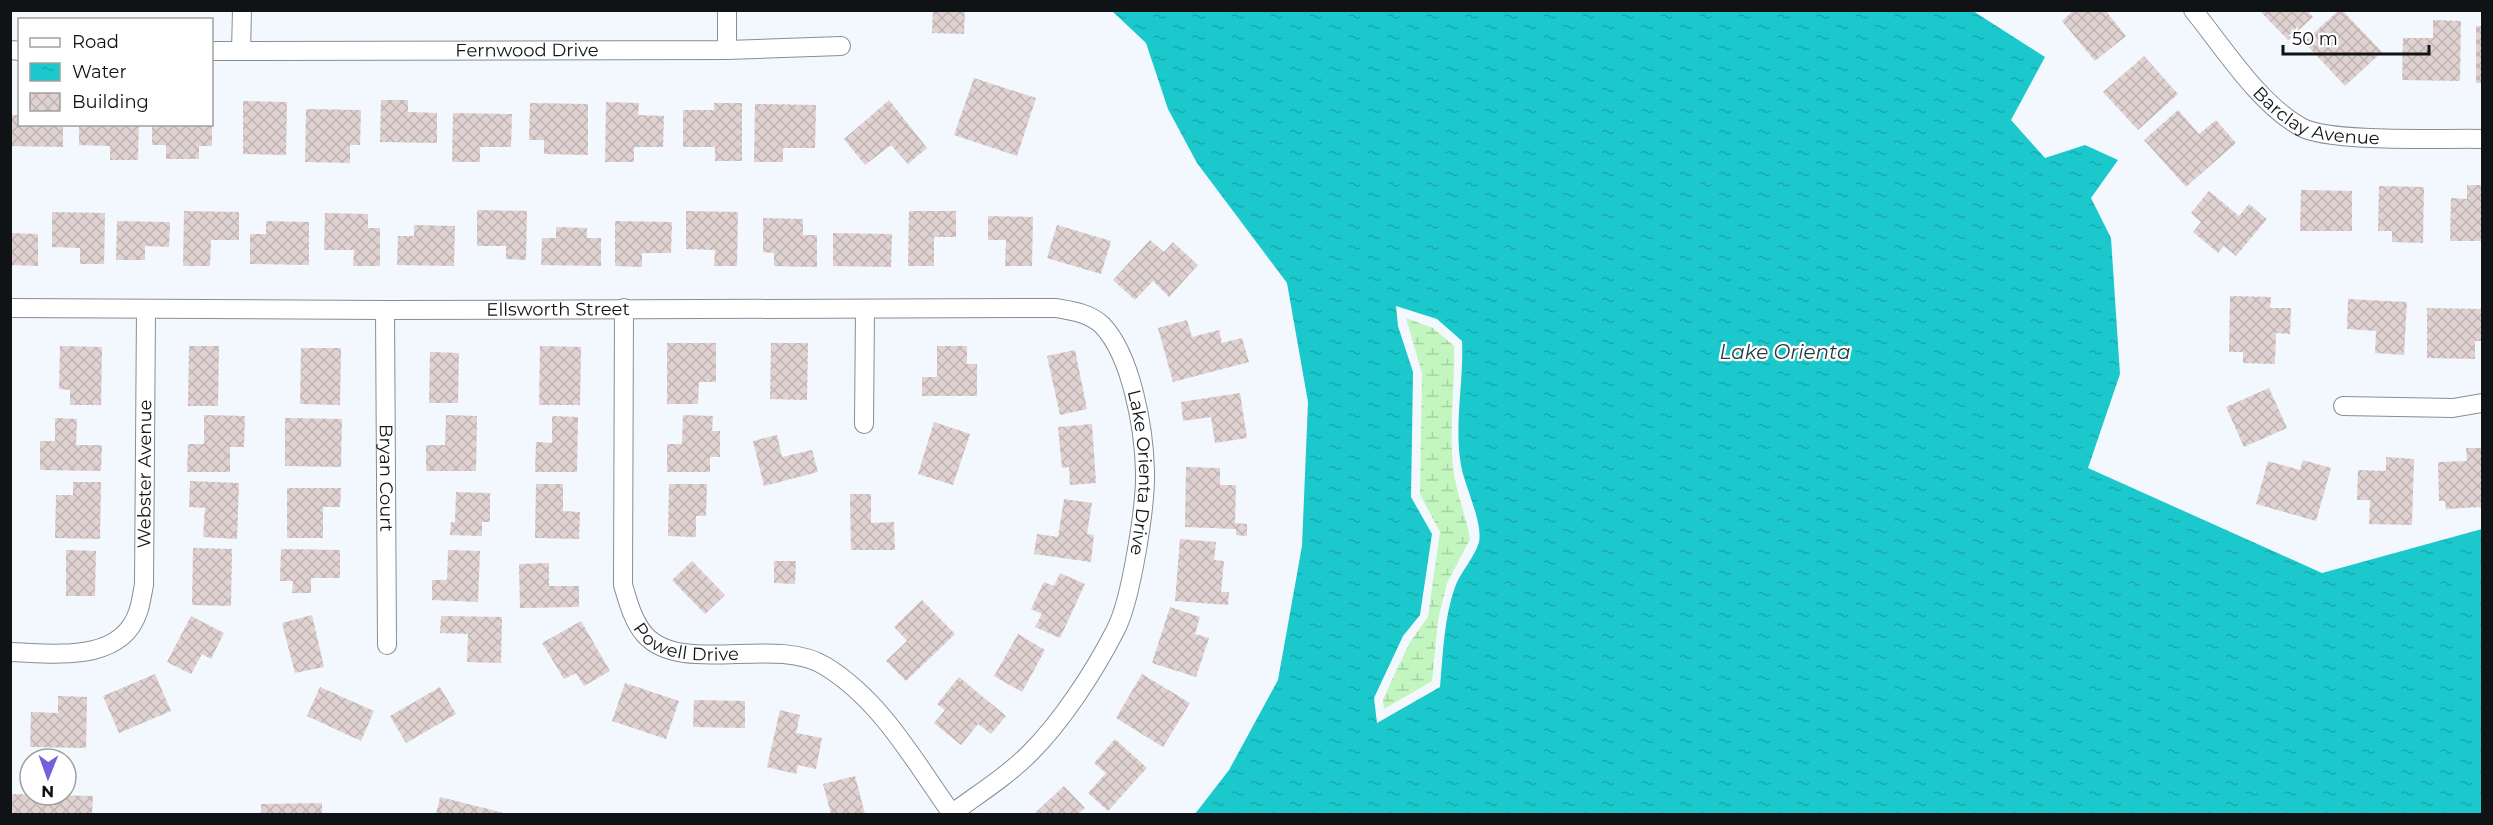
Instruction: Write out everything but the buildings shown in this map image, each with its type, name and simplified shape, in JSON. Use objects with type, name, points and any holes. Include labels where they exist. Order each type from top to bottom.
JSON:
[{"type":"street","points":[[241,51],[242,10]]},
{"type":"street","points":[[727,10],[727,50]]},
{"type":"street","name":"Barclay Avenue","points":[[2193,10],[2273,107],[2303,128],[2336,136],[2482,139]]},
{"type":"street","name":"Fernwood Drive","points":[[213,51],[727,50],[842,46]]},
{"type":"street","name":"Ellsworth Street","points":[[10,308],[385,310],[1056,308],[1081,312],[1101,324]]},
{"type":"street","name":"Powell Drive","points":[[624,308],[623,585],[630,610],[644,634],[661,647],[686,654],[787,653],[822,664],[855,686],[896,734],[952,814]]},
{"type":"street","name":"Webster Avenue","points":[[10,652],[81,653],[106,647],[123,635],[137,614],[144,585],[146,309]]},
{"type":"street","points":[[864,424],[865,309]]},
{"type":"street","name":"Bryan Court","points":[[385,310],[387,645]]},
{"type":"street","name":"Lake Orienta Drive","points":[[952,814],[1029,754],[1061,717],[1116,629],[1134,565],[1145,472],[1135,395],[1114,341],[1101,324]]},
{"type":"street","points":[[2343,406],[2453,408],[2482,403]]},
{"type":"green space","points":[[1406,318],[1433,328],[1454,346],[1453,467],[1470,539],[1447,583],[1438,620],[1432,681],[1384,709],[1383,700],[1396,671],[1410,642],[1428,617],[1440,532],[1420,494],[1422,373]]},
{"type":"water","name":"Lake Orienta","points":[[1112,11],[1973,11],[2045,57],[2011,120],[2045,158],[2085,145],[2118,160],[2091,198],[2111,238],[2120,374],[2088,468],[2322,573],[2482,529],[2482,814],[1195,814],[1229,770],[1278,680],[1302,546],[1308,402],[1287,283],[1197,163],[1168,109],[1146,43]],"holes":[[[1396,306],[1437,319],[1462,341],[1459,454],[1479,526],[1479,542],[1451,599],[1444,636],[1440,687],[1377,723],[1374,698],[1403,636],[1420,615],[1432,534],[1411,497],[1413,372],[1398,326]]]}]
